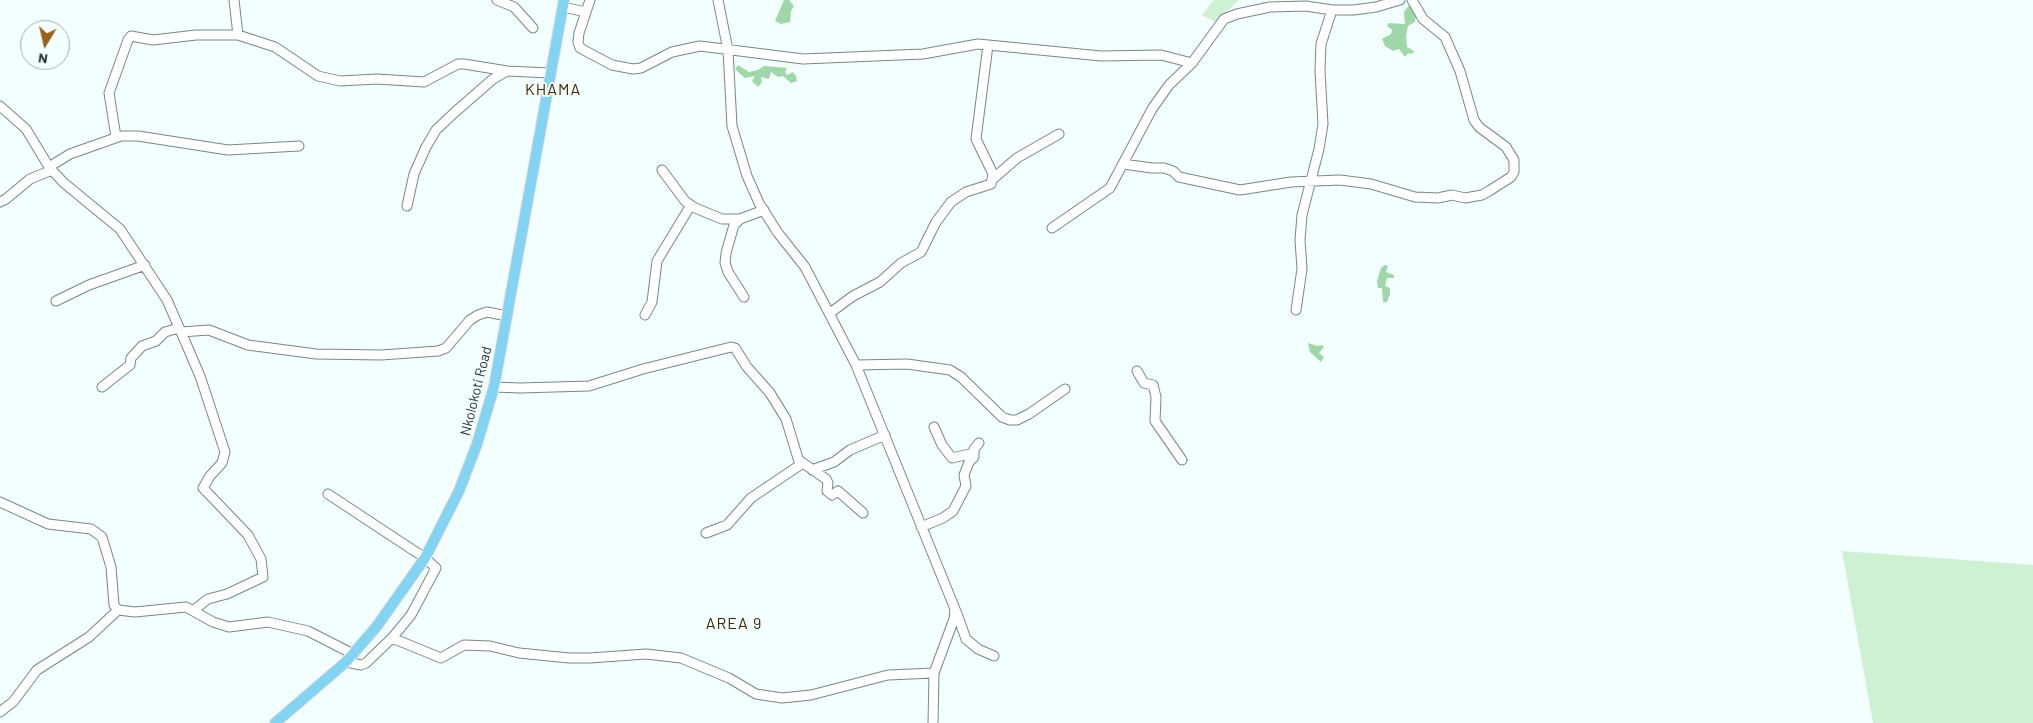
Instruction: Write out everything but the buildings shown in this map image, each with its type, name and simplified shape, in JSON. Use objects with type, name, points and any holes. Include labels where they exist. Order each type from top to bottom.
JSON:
[{"type":"main road","name":"Nkolokoti Road","points":[[280,722],[349,658],[398,599],[425,558],[459,491],[477,444],[494,387],[564,3]]},
{"type":"street","points":[[234,0],[238,35]]},
{"type":"street","points":[[497,0],[514,7],[533,28]]},
{"type":"street","points":[[590,0],[578,42],[580,48],[612,65],[624,68],[640,68],[672,52],[700,46],[803,59],[923,54],[957,46],[988,45],[1101,56],[1160,55],[1192,63]]},
{"type":"street","points":[[718,0],[728,50],[732,126],[747,176],[764,210],[805,267],[856,365],[966,639],[978,649],[994,656]]},
{"type":"street","points":[[1352,0],[1354,10]]},
{"type":"street","points":[[1052,228],[1110,188],[1152,109],[1169,85],[1192,63],[1219,25],[1236,14],[1283,6],[1354,10],[1376,7],[1400,0]]},
{"type":"street","points":[[1123,164],[1164,168],[1173,171],[1179,177],[1240,190],[1291,182],[1349,180],[1371,184],[1408,196],[1438,198],[1452,195],[1464,198],[1482,195],[1511,177],[1514,172],[1514,160],[1506,147],[1479,127],[1474,120],[1460,71],[1444,38],[1423,19],[1412,0]]},
{"type":"street","points":[[564,3],[586,12]]},
{"type":"street","points":[[1296,310],[1302,269],[1300,240],[1302,215],[1319,149],[1323,124],[1320,71],[1321,44],[1332,10]]},
{"type":"street","points":[[116,137],[109,93],[112,78],[129,37],[153,40],[196,35],[238,35],[275,47],[318,76],[340,81],[377,79],[424,82],[458,64],[507,71],[550,73]]},
{"type":"street","points":[[988,45],[976,139],[994,178]]},
{"type":"street","points":[[407,206],[414,174],[436,130],[493,79],[507,71]]},
{"type":"street","points":[[0,106],[26,129],[51,168],[120,229],[167,300],[200,376],[226,452],[222,463],[210,476],[203,488],[248,535],[261,559],[263,578],[227,594],[208,599],[194,610]]},
{"type":"street","points":[[830,313],[853,296],[880,282],[901,263],[921,252],[936,222],[950,202],[966,192],[991,184],[994,178],[1017,158],[1059,134]]},
{"type":"street","points":[[0,202],[6,200],[30,179],[51,168],[70,154],[116,137],[138,136],[228,150],[299,146]]},
{"type":"street","points":[[662,170],[685,200],[709,215],[722,219],[740,219],[764,210]]},
{"type":"street","points":[[645,315],[652,302],[657,261],[691,205]]},
{"type":"street","points":[[740,219],[734,225],[725,263],[736,288],[744,298]]},
{"type":"street","points":[[56,301],[89,285],[145,265]]},
{"type":"street","points":[[102,387],[130,365],[131,358],[142,346],[156,341],[165,332],[210,330],[248,345],[316,354],[381,355],[438,351],[446,348],[470,320],[478,315],[487,312],[507,316]]},
{"type":"street","points":[[494,387],[588,386],[643,369],[731,347],[735,348],[746,367],[770,393],[790,428],[800,461],[799,467],[780,477],[751,498],[727,525],[706,533]]},
{"type":"street","points":[[856,365],[907,364],[950,370],[961,377],[1002,417],[1010,420],[1017,420],[1065,390]]},
{"type":"street","points":[[1137,371],[1144,383],[1153,386],[1156,397],[1155,421],[1182,460]]},
{"type":"street","points":[[934,427],[942,445],[952,458],[974,453]]},
{"type":"street","points":[[812,470],[834,462],[850,450],[885,435]]},
{"type":"street","points":[[921,527],[943,518],[952,511],[966,486],[964,475],[969,462],[974,457],[974,449],[979,443]]},
{"type":"street","points":[[800,461],[826,479],[828,483],[827,491],[832,495],[838,492],[863,512]]},
{"type":"street","points":[[0,502],[48,524],[91,529],[102,537],[111,568],[114,606],[118,610],[135,612],[186,607],[213,622],[229,627],[268,622],[308,631],[361,665],[366,663],[392,638],[411,615],[435,571],[434,565],[328,494]]},
{"type":"street","points":[[933,723],[934,673],[954,619],[955,609]]},
{"type":"street","points":[[0,712],[13,702],[37,670],[89,637],[118,610]]},
{"type":"street","points":[[392,638],[441,658],[464,646],[490,646],[519,653],[570,658],[646,654],[681,658],[730,678],[756,694],[782,698],[811,695],[888,675],[934,673]]},
{"type":"green space","points":[[784,0],[789,0],[794,6],[791,11],[790,22],[781,24],[775,21]]},
{"type":"green space","points":[[1214,0],[1239,0],[1216,22],[1202,15]]},
{"type":"green space","points":[[1410,4],[1416,10],[1416,16],[1415,22],[1408,26],[1406,37],[1407,47],[1414,51],[1412,54],[1408,53],[1405,57],[1399,49],[1393,51],[1385,46],[1382,39],[1391,34],[1392,30],[1387,26],[1389,23],[1405,24],[1404,12]]},
{"type":"green space","points":[[738,65],[749,72],[764,66],[787,68],[785,72],[787,75],[793,72],[797,81],[791,83],[783,76],[778,77],[771,72],[769,79],[761,77],[762,82],[758,87],[752,81],[755,76],[745,78],[735,69]]},
{"type":"green space","points":[[1385,265],[1388,266],[1386,272],[1394,275],[1394,278],[1387,278],[1385,286],[1390,288],[1390,294],[1387,302],[1383,302],[1382,288],[1378,288],[1377,281],[1381,268]]},
{"type":"green space","points":[[1308,343],[1324,347],[1319,353],[1324,357],[1321,362],[1310,352]]},
{"type":"green space","points":[[1842,551],[2033,565],[2033,723],[1873,723]]},
{"type":"district","name":"KHAMA","points":[[553,90]]},
{"type":"district","name":"AREA 9","points":[[734,624]]}]
